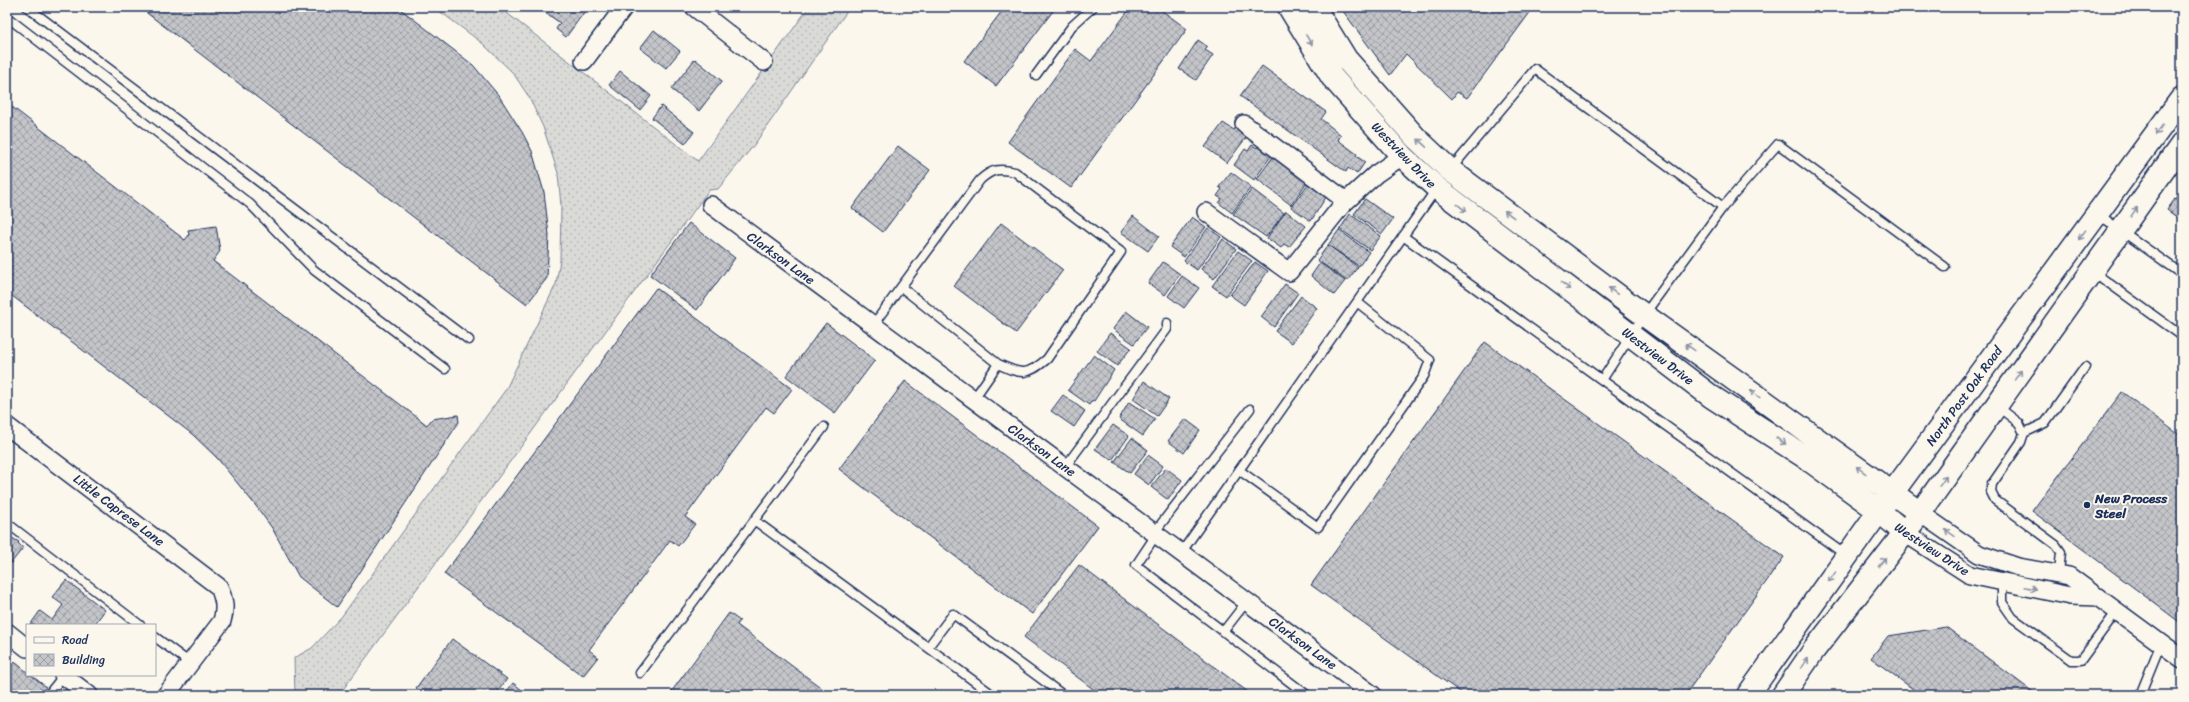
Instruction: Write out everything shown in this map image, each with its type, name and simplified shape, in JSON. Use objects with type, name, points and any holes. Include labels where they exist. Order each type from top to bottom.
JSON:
[{"type":"main road","name":"Westview Drive","points":[[1289,7],[1332,77],[1402,156],[1443,179],[1644,315],[1920,513]]},
{"type":"main road","name":"Westview Drive","points":[[1314,7],[1346,59],[1416,138],[1443,179],[1630,335],[1712,397],[1805,456],[1879,511],[1904,533]]},
{"type":"main road","name":"North Post Oak Road","points":[[1748,695],[1892,493],[2182,98]]},
{"type":"main road","points":[[1783,695],[1814,650],[1920,513],[2182,144]]},
{"type":"street","points":[[584,61],[624,7]]},
{"type":"street","points":[[694,7],[764,62]]},
{"type":"street","points":[[1244,124],[1346,201]]},
{"type":"street","points":[[1206,212],[1289,272],[1346,201],[1376,174],[1402,156]]},
{"type":"street","name":"Clarkson Lane","points":[[711,205],[1247,601],[1369,694]]},
{"type":"street","name":"Little Caprese Lane","points":[[7,426],[219,587],[224,600],[225,611],[222,621],[190,664]]},
{"type":"street","name":"Westview Drive","points":[[1920,513],[1979,554],[2018,568],[2059,573],[2069,576],[2182,659]]},
{"type":"street","name":"Westview Drive","points":[[1904,533],[1970,575],[2070,596],[2099,597]]},
{"type":"street","points":[[7,632],[26,647]]},
{"type":"street","points":[[166,695],[190,664]]},
{"type":"street","points":[[64,676],[89,695]]},
{"type":"lane","points":[[27,7],[469,340]]},
{"type":"lane","points":[[1036,75],[1072,26],[1093,7]]},
{"type":"lane","points":[[7,17],[250,204],[314,270],[445,369]]},
{"type":"lane","points":[[1181,553],[1443,179],[1535,69],[1723,206]]},
{"type":"lane","points":[[1602,380],[1630,335],[1723,206],[1778,144],[1945,267]]},
{"type":"lane","points":[[873,325],[901,287],[980,180],[989,172],[1000,168],[1015,172],[1121,252],[1047,359],[1033,371],[1016,372],[998,364],[901,287]]},
{"type":"lane","points":[[2098,214],[2182,274]]},
{"type":"lane","points":[[1402,236],[1847,556]]},
{"type":"lane","points":[[2092,270],[2182,336]]},
{"type":"lane","points":[[1239,470],[1318,528],[1420,383],[1430,360],[1356,302]]},
{"type":"lane","points":[[1065,467],[1167,329],[1168,323]]},
{"type":"lane","points":[[973,400],[998,364]]},
{"type":"lane","points":[[2024,433],[2045,423],[2084,367]]},
{"type":"lane","points":[[1996,405],[2019,423],[2024,433],[2021,442],[1992,484],[1991,492],[1995,500],[2056,545],[2061,552],[2059,573]]},
{"type":"lane","points":[[1250,409],[1155,534],[1136,565],[1307,695]]},
{"type":"lane","points":[[640,673],[824,427]]},
{"type":"lane","points":[[754,520],[993,695]]},
{"type":"lane","points":[[7,523],[139,624]]},
{"type":"lane","points":[[2002,582],[2002,602],[2013,618],[2071,660],[2081,660],[2117,611]]},
{"type":"lane","points":[[1223,632],[1247,601]]},
{"type":"lane","points":[[928,647],[953,614],[1063,695]]},
{"type":"lane","points":[[156,638],[190,664]]},
{"type":"lane","points":[[2140,695],[2138,694],[2160,643]]},
{"type":"lane","points":[[48,695],[62,676]]},
{"type":"shaded area","points":[[434,7],[499,7],[698,161],[809,7],[850,7],[754,145],[718,189],[709,190],[339,695],[295,695],[294,658],[312,648],[342,616],[506,389],[556,284],[560,260],[561,206],[558,173],[543,127],[529,97],[513,73],[482,43]]},
{"type":"building","points":[[139,7],[398,7],[473,65],[499,96],[522,132],[532,151],[544,192],[549,235],[547,278],[527,304]]},
{"type":"building","points":[[538,7],[588,7],[566,37],[556,29],[560,23]]},
{"type":"building","points":[[1005,7],[1056,7],[996,86],[964,61]]},
{"type":"building","points":[[1131,7],[1157,7],[1187,29],[1071,188],[1008,142],[1075,49],[1091,61]]},
{"type":"building","points":[[1340,7],[1534,7],[1467,98],[1457,92],[1452,99],[1406,54],[1390,75]]},
{"type":"building","points":[[654,30],[680,51],[666,68],[640,48]]},
{"type":"building","points":[[1198,40],[1208,47],[1205,50],[1213,55],[1196,80],[1179,69]]},
{"type":"building","points":[[695,59],[722,81],[699,111],[671,89]]},
{"type":"building","points":[[1262,66],[1326,112],[1321,119],[1341,135],[1338,140],[1365,162],[1357,174],[1348,168],[1346,172],[1240,96]]},
{"type":"building","points":[[620,71],[651,96],[640,110],[609,85]]},
{"type":"building","points":[[7,103],[185,240],[189,235],[188,230],[216,226],[220,251],[213,261],[427,425],[432,419],[458,415],[459,422],[337,607],[299,577],[272,528],[256,506],[217,458],[192,434],[7,292]]},
{"type":"building","points":[[661,106],[694,132],[685,144],[652,118]]},
{"type":"building","points":[[1223,123],[1234,130],[1236,127],[1248,135],[1227,163],[1205,147]]},
{"type":"building","points":[[1260,144],[1273,153],[1254,180],[1234,165],[1245,149],[1248,151],[1252,145],[1257,148]]},
{"type":"building","points":[[898,146],[930,170],[883,232],[852,208]]},
{"type":"building","points":[[1275,154],[1309,179],[1291,205],[1257,179]]},
{"type":"building","points":[[1231,172],[1251,187],[1232,213],[1219,203],[1222,199],[1217,196],[1222,189],[1219,187]]},
{"type":"building","points":[[1311,180],[1324,190],[1321,194],[1326,197],[1311,221],[1291,207]]},
{"type":"building","points":[[1252,189],[1284,213],[1266,237],[1233,214]]},
{"type":"building","points":[[2182,189],[2182,221],[2167,210]]},
{"type":"building","points":[[1365,199],[1393,219],[1382,234],[1354,214]]},
{"type":"building","points":[[1286,211],[1306,226],[1289,247],[1284,244],[1281,248],[1267,238]]},
{"type":"building","points":[[1350,214],[1381,236],[1370,250],[1340,229]]},
{"type":"building","points":[[1133,216],[1159,236],[1148,251],[1121,232]]},
{"type":"building","points":[[1192,217],[1206,227],[1184,257],[1170,247]]},
{"type":"building","points":[[689,223],[735,258],[697,310],[650,275]]},
{"type":"building","points":[[1001,223],[1063,270],[1016,333],[954,286]]},
{"type":"building","points":[[1208,228],[1221,237],[1197,270],[1184,261]]},
{"type":"building","points":[[1339,230],[1369,252],[1359,266],[1328,245]]},
{"type":"building","points":[[1223,239],[1236,249],[1214,279],[1201,269]]},
{"type":"building","points":[[1328,245],[1358,267],[1347,281],[1317,260]]},
{"type":"building","points":[[1238,251],[1252,261],[1226,296],[1212,286]]},
{"type":"building","points":[[1163,262],[1180,274],[1165,295],[1148,283]]},
{"type":"building","points":[[1255,262],[1268,271],[1244,305],[1230,295]]},
{"type":"building","points":[[1320,263],[1345,281],[1334,295],[1311,276]]},
{"type":"building","points":[[1182,276],[1199,288],[1184,308],[1168,296]]},
{"type":"building","points":[[1285,284],[1298,293],[1274,327],[1261,317]]},
{"type":"building","points":[[656,288],[792,389],[774,413],[766,407],[685,517],[695,524],[678,546],[670,540],[589,650],[598,657],[583,676],[444,574]]},
{"type":"building","points":[[1301,296],[1317,308],[1292,343],[1275,331]]},
{"type":"building","points":[[1126,311],[1147,327],[1134,344],[1113,329]]},
{"type":"building","points":[[826,323],[875,360],[835,413],[786,376]]},
{"type":"building","points":[[1110,333],[1131,348],[1117,366],[1097,351]]},
{"type":"building","points":[[1485,342],[1784,557],[1685,695],[1464,695],[1311,585]]},
{"type":"building","points":[[1094,355],[1114,370],[1094,401],[1092,400],[1089,405],[1068,390]]},
{"type":"building","points":[[905,381],[1098,526],[1032,614],[839,469]]},
{"type":"building","points":[[1144,381],[1169,399],[1157,416],[1133,399]]},
{"type":"building","points":[[2122,392],[2182,437],[2182,624],[2032,511]]},
{"type":"building","points":[[1063,395],[1085,411],[1074,427],[1051,411]]},
{"type":"building","points":[[1129,402],[1155,419],[1143,436],[1119,419]]},
{"type":"building","points":[[1185,419],[1200,430],[1184,453],[1168,441]]},
{"type":"building","points":[[1113,425],[1129,436],[1112,460],[1095,449]]},
{"type":"building","points":[[1132,438],[1148,450],[1130,473],[1114,462]]},
{"type":"building","points":[[1148,455],[1163,466],[1149,485],[1134,474]]},
{"type":"building","points":[[1166,468],[1182,480],[1168,500],[1151,487]]},
{"type":"building","points":[[7,535],[19,542],[18,543],[23,548],[7,568]]},
{"type":"building","points":[[1079,565],[1252,695],[1101,695],[1024,637]]},
{"type":"building","points":[[66,580],[105,610],[95,624],[31,624],[40,611],[52,620],[63,605],[52,597]]},
{"type":"building","points":[[729,613],[740,621],[737,625],[831,695],[669,695]]},
{"type":"building","points":[[1946,627],[2037,695],[1921,695],[1871,658],[1888,636]]},
{"type":"building","points":[[452,639],[507,679],[495,695],[426,695],[416,688]]},
{"type":"building","points":[[15,662],[26,671],[26,676],[32,676],[46,687],[39,695],[22,695],[7,683],[7,673]]},
{"type":"building","points":[[513,683],[527,694],[504,695]]},
{"type":"building","points":[[7,686],[18,695],[7,695]]},
{"type":"place","name":"New Process Steel","points":[[2087,505]]}]
